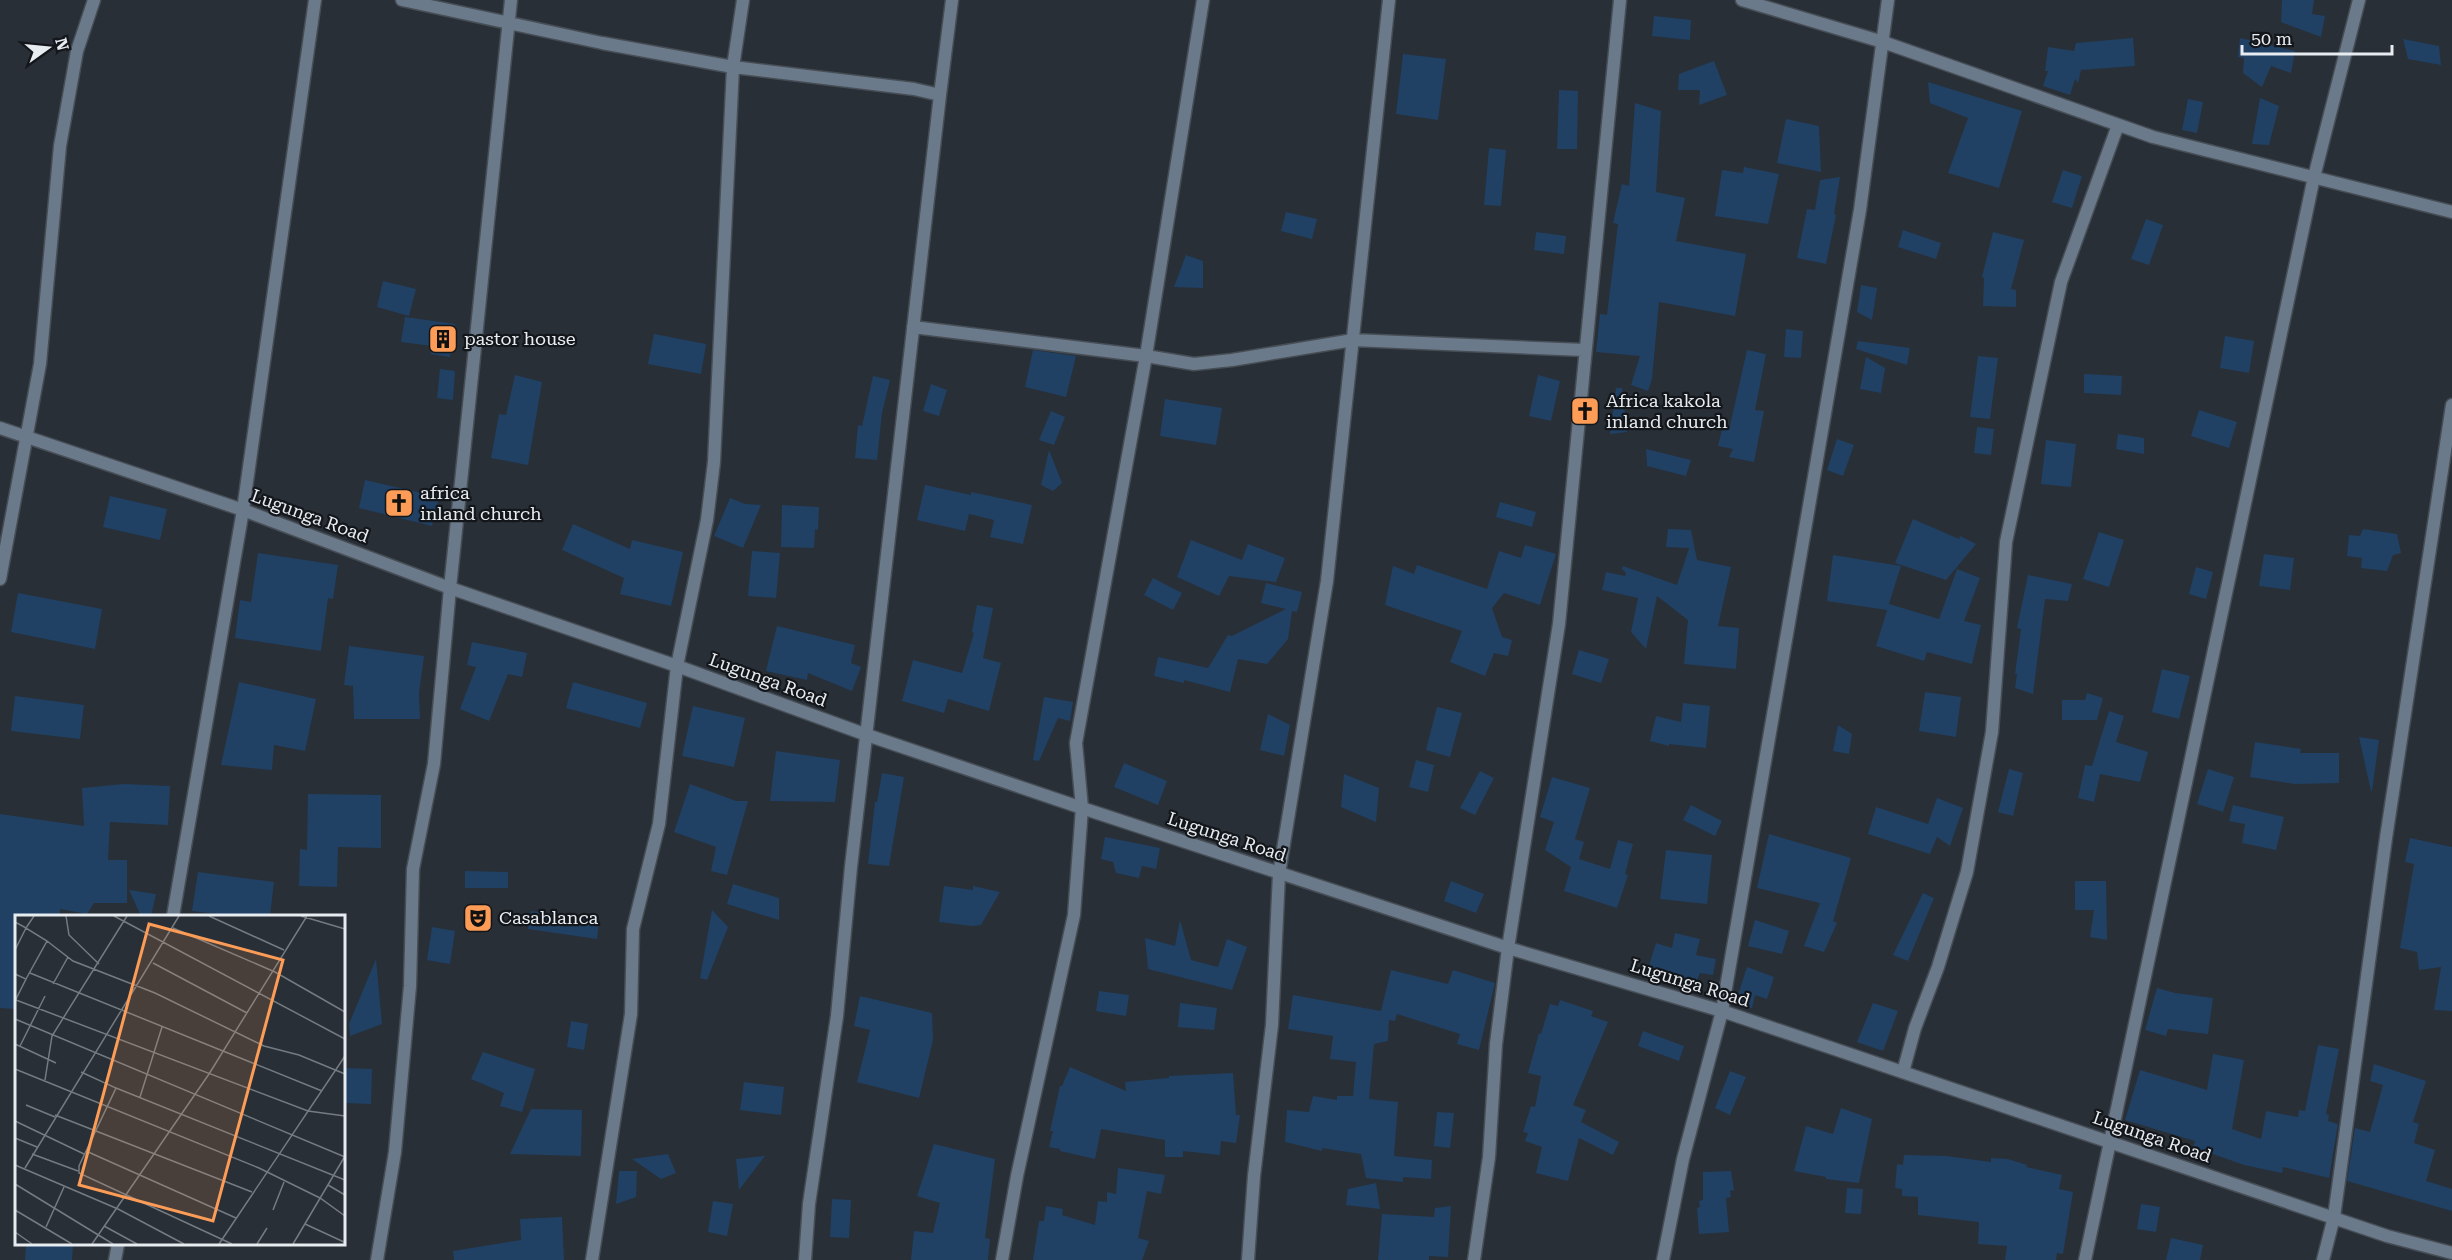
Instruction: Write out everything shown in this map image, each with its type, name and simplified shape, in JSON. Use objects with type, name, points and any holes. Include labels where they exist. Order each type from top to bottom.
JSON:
[{"type":"street","points":[[0,579],[40,364],[60,146],[77,51],[94,0]]},
{"type":"street","points":[[173,915],[243,510],[315,0]]},
{"type":"street","points":[[402,0],[733,67],[914,89],[940,95]]},
{"type":"street","points":[[377,1260],[395,1152],[410,986],[413,869],[434,764],[511,0]]},
{"type":"street","points":[[592,1260],[631,1014],[633,929],[658,824],[677,666],[707,520],[714,462],[733,67],[743,0]]},
{"type":"street","points":[[805,1260],[809,1204],[837,1016],[851,867],[952,0]]},
{"type":"street","points":[[1002,1260],[1019,1165],[1074,915],[1082,808],[1076,743],[1146,356],[1203,0]]},
{"type":"street","points":[[1248,1260],[1254,1176],[1272,1025],[1279,874],[1327,581],[1389,0]]},
{"type":"street","points":[[1474,1260],[1489,1158],[1496,1044],[1508,948],[1559,624],[1620,0]]},
{"type":"street","points":[[1742,0],[1883,42],[2153,137],[2452,212]]},
{"type":"street","points":[[1663,1260],[1683,1159],[1722,1011],[1860,210],[1888,0]]},
{"type":"street","points":[[2085,1260],[2314,177],[2360,0]]},
{"type":"street","points":[[1903,1072],[1915,1028],[1938,967],[1967,872],[1992,732],[2006,542],[2061,282],[2118,124]]},
{"type":"street","points":[[913,327],[1194,364],[1353,340],[1584,350]]},
{"type":"street","points":[[2323,1260],[2334,1217],[2386,838],[2452,405]]},
{"type":"street","name":"Lugunga Road","points":[[0,428],[243,510],[450,588],[1082,808],[1508,948],[1722,1011],[2387,1236],[2452,1253]]},
{"type":"street","points":[[115,1260],[118,1245]]},
{"type":"building","points":[[2282,0],[2314,0],[2312,14],[2325,16],[2321,37],[2281,22]]},
{"type":"building","points":[[1654,16],[1691,20],[1690,40],[1652,36]]},
{"type":"building","points":[[2133,38],[2135,66],[2081,70],[2078,83],[2075,79],[2070,95],[2043,86],[2048,71],[2045,71],[2048,47],[2074,51],[2076,43]]},
{"type":"building","points":[[2240,38],[2295,51],[2291,73],[2271,66],[2262,87],[2243,73],[2244,58],[2238,57]]},
{"type":"building","points":[[2403,39],[2439,46],[2441,65],[2408,59]]},
{"type":"building","points":[[1403,54],[1446,59],[1438,120],[1396,114]]},
{"type":"building","points":[[1714,61],[1727,95],[1699,105],[1700,90],[1678,90],[1679,74]]},
{"type":"building","points":[[1928,82],[2022,111],[1999,188],[1948,173],[1968,118],[1930,103]]},
{"type":"building","points":[[1559,90],[1578,91],[1577,149],[1557,149]]},
{"type":"building","points":[[2260,98],[2279,106],[2269,145],[2252,144]]},
{"type":"building","points":[[2188,99],[2203,102],[2197,133],[2182,130]]},
{"type":"building","points":[[1635,103],[1661,111],[1656,192],[1685,198],[1676,241],[1746,254],[1735,316],[1659,302],[1652,379],[1648,391],[1631,385],[1640,356],[1596,352],[1600,314],[1607,315],[1618,224],[1613,223],[1622,184],[1629,186]]},
{"type":"building","points":[[1786,119],[1819,126],[1821,172],[1777,163]]},
{"type":"building","points":[[1489,148],[1506,150],[1501,206],[1484,205]]},
{"type":"building","points":[[1744,167],[1779,174],[1768,224],[1715,216],[1722,170],[1743,173]]},
{"type":"building","points":[[2063,170],[2082,176],[2072,208],[2052,202]]},
{"type":"building","points":[[1840,177],[1834,214],[1836,215],[1826,264],[1797,258],[1807,209],[1815,210],[1820,180]]},
{"type":"building","points":[[1286,212],[1317,219],[1312,239],[1281,231]]},
{"type":"building","points":[[2146,219],[2163,225],[2149,265],[2131,259]]},
{"type":"building","points":[[1903,230],[1941,243],[1936,259],[1898,247]]},
{"type":"building","points":[[1536,232],[1566,236],[1564,254],[1534,250]]},
{"type":"building","points":[[1993,232],[2024,240],[2011,289],[2016,290],[2016,307],[1983,306],[1984,278],[1982,277]]},
{"type":"building","points":[[1186,255],[1203,261],[1203,288],[1174,287]]},
{"type":"building","points":[[383,281],[416,289],[409,316],[377,307]]},
{"type":"building","points":[[1861,285],[1877,288],[1872,320],[1857,312]]},
{"type":"building","points":[[405,317],[455,324],[450,357],[431,354],[432,346],[401,342]]},
{"type":"building","points":[[1786,329],[1803,331],[1801,358],[1784,357]]},
{"type":"building","points":[[654,334],[706,344],[701,374],[648,364]]},
{"type":"building","points":[[2225,336],[2254,341],[2249,373],[2220,368]]},
{"type":"building","points":[[1858,341],[1910,348],[1907,365],[1856,349]]},
{"type":"building","points":[[1033,350],[1076,356],[1066,397],[1025,387]]},
{"type":"building","points":[[1747,350],[1766,354],[1755,410],[1764,411],[1754,462],[1729,457],[1733,449],[1718,446],[1722,429],[1729,430]]},
{"type":"building","points":[[1978,356],[1998,358],[1990,419],[1970,417]]},
{"type":"building","points":[[1866,357],[1885,368],[1881,393],[1860,389]]},
{"type":"building","points":[[440,369],[455,371],[453,400],[437,398]]},
{"type":"building","points":[[2084,374],[2122,376],[2121,395],[2084,393]]},
{"type":"building","points":[[515,375],[542,382],[528,465],[491,458],[499,414],[506,415]]},
{"type":"building","points":[[1538,375],[1560,381],[1551,421],[1529,416]]},
{"type":"building","points":[[873,376],[890,380],[882,413],[877,460],[855,458],[858,425],[862,426]]},
{"type":"building","points":[[931,384],[947,390],[939,416],[923,411]]},
{"type":"building","points":[[1616,388],[1622,388],[1627,432],[1610,434]]},
{"type":"building","points":[[1165,399],[1222,408],[1216,445],[1160,436]]},
{"type":"building","points":[[2199,410],[2237,422],[2229,448],[2191,436]]},
{"type":"building","points":[[1051,411],[1065,417],[1054,445],[1039,440]]},
{"type":"building","points":[[1977,427],[1994,429],[1991,455],[1974,453]]},
{"type":"building","points":[[2118,434],[2144,438],[2144,454],[2116,449]]},
{"type":"building","points":[[1837,439],[1854,445],[1843,476],[1827,470]]},
{"type":"building","points":[[2046,440],[2076,444],[2071,487],[2041,484]]},
{"type":"building","points":[[1646,449],[1691,460],[1686,476],[1647,466]]},
{"type":"building","points":[[1049,450],[1062,483],[1053,491],[1041,485]]},
{"type":"building","name":"africa inland church","points":[[365,480],[439,497],[432,526],[359,508]]},
{"type":"building","points":[[925,485],[1032,505],[1023,544],[990,537],[994,520],[969,514],[965,531],[917,520]]},
{"type":"building","points":[[110,496],[167,509],[160,540],[103,527]]},
{"type":"building","points":[[730,498],[745,504],[761,505],[743,548],[714,536]]},
{"type":"building","points":[[1500,502],[1536,512],[1532,527],[1496,517]]},
{"type":"building","points":[[782,505],[819,507],[814,548],[781,547]]},
{"type":"building","points":[[1913,519],[1976,544],[1946,580],[1895,563]]},
{"type":"building","points":[[573,524],[630,549],[632,540],[683,552],[671,606],[620,594],[624,578],[562,550]]},
{"type":"building","points":[[1668,529],[1691,530],[1697,560],[1731,567],[1718,626],[1739,628],[1736,669],[1684,664],[1688,620],[1657,596],[1646,649],[1631,632],[1638,598],[1602,590],[1606,572],[1625,576],[1623,566],[1677,585],[1689,548],[1666,547]]},
{"type":"building","points":[[2363,529],[2397,534],[2401,553],[2393,555],[2387,571],[2361,568],[2362,558],[2347,556],[2349,535],[2360,536]]},
{"type":"building","points":[[2099,532],[2124,540],[2109,587],[2083,579]]},
{"type":"building","points":[[1191,540],[1242,560],[1248,544],[1285,558],[1276,582],[1229,576],[1219,596],[1177,577]]},
{"type":"building","points":[[1525,545],[1556,554],[1540,605],[1504,593],[1492,608],[1502,637],[1512,640],[1508,656],[1494,653],[1485,676],[1450,662],[1462,631],[1385,605],[1393,566],[1414,574],[1417,565],[1487,589],[1499,551],[1521,558]]},
{"type":"building","points":[[752,551],[780,553],[776,598],[748,596]]},
{"type":"building","points":[[258,553],[338,565],[333,599],[328,598],[321,651],[235,638],[240,600],[251,602]]},
{"type":"building","points":[[2264,554],[2294,558],[2290,590],[2259,586]]},
{"type":"building","points":[[1833,555],[1901,566],[1887,610],[1827,601]]},
{"type":"building","points":[[2196,567],[2213,572],[2206,599],[2189,594]]},
{"type":"building","points":[[1957,569],[1980,578],[1964,621],[1981,625],[1972,664],[1927,652],[1924,661],[1876,646],[1889,604],[1939,619]]},
{"type":"building","points":[[2028,575],[2072,584],[2068,601],[2045,599],[2033,694],[2015,688],[2021,629],[2017,628]]},
{"type":"building","points":[[1153,578],[1182,593],[1173,610],[1144,595]]},
{"type":"building","points":[[1266,583],[1302,592],[1297,612],[1292,611],[1288,639],[1267,664],[1238,659],[1230,692],[1184,680],[1184,683],[1154,676],[1158,657],[1208,668],[1228,635],[1232,636],[1286,609],[1261,603]]},
{"type":"building","points":[[18,593],[102,609],[95,649],[11,632]]},
{"type":"building","points":[[977,605],[993,608],[983,658],[1001,663],[989,711],[948,699],[944,713],[902,701],[913,660],[962,673],[974,633],[972,632]]},
{"type":"building","points":[[777,626],[855,645],[851,663],[861,667],[852,691],[808,673],[807,680],[766,671]]},
{"type":"building","points":[[472,642],[527,653],[522,677],[508,674],[489,721],[460,709],[476,667],[467,665]]},
{"type":"building","points":[[349,646],[424,656],[419,693],[420,719],[354,719],[353,686],[344,685]]},
{"type":"building","points":[[1579,650],[1609,659],[1601,683],[1572,674]]},
{"type":"building","points":[[2162,669],[2190,676],[2179,719],[2152,712]]},
{"type":"building","points":[[239,682],[316,699],[305,751],[274,745],[272,770],[221,765]]},
{"type":"building","points":[[573,682],[647,703],[640,728],[566,708]]},
{"type":"building","points":[[1925,692],[1961,697],[1956,737],[1919,731]]},
{"type":"building","points":[[2087,693],[2103,698],[2097,720],[2062,720],[2062,700],[2085,700]]},
{"type":"building","points":[[15,696],[84,705],[80,739],[11,731]]},
{"type":"building","points":[[1044,697],[1073,702],[1070,721],[1058,718],[1039,761],[1033,760]]},
{"type":"building","points":[[1683,703],[1710,706],[1706,748],[1669,744],[1669,746],[1650,741],[1656,716],[1681,722]]},
{"type":"building","points":[[693,706],[745,718],[734,767],[682,756]]},
{"type":"building","points":[[1437,707],[1462,713],[1450,757],[1426,750]]},
{"type":"building","points":[[2109,711],[2124,716],[2116,742],[2148,752],[2140,782],[2100,774],[2094,802],[2078,798],[2085,765],[2092,766]]},
{"type":"building","points":[[1268,714],[1290,725],[1284,756],[1260,750]]},
{"type":"building","points":[[1838,725],[1852,734],[1849,754],[1833,751]]},
{"type":"building","points":[[2359,737],[2379,740],[2372,791],[2371,791]]},
{"type":"building","points":[[2255,742],[2301,749],[2300,753],[2339,753],[2339,783],[2295,784],[2250,777]]},
{"type":"building","points":[[776,751],[840,760],[835,802],[770,801]]},
{"type":"building","points":[[1416,760],[1434,765],[1428,792],[1409,787]]},
{"type":"building","points":[[1124,763],[1167,781],[1158,805],[1114,787]]},
{"type":"building","points":[[2009,769],[2023,773],[2013,816],[1998,812]]},
{"type":"building","points":[[2208,769],[2234,777],[2223,812],[2197,804]]},
{"type":"building","points":[[1480,771],[1494,778],[1475,815],[1460,808]]},
{"type":"building","points":[[882,773],[904,777],[889,866],[868,864],[875,802],[877,802]]},
{"type":"building","points":[[1344,774],[1379,788],[1376,822],[1341,807]]},
{"type":"building","points":[[1552,777],[1590,788],[1575,839],[1584,842],[1579,859],[1610,869],[1618,840],[1633,844],[1625,874],[1628,875],[1617,908],[1564,891],[1571,867],[1545,850],[1554,822],[1540,817]]},
{"type":"building","points":[[124,784],[170,786],[168,825],[110,822],[108,860],[127,860],[127,903],[94,903],[87,914],[60,909],[60,915],[15,915],[15,1009],[0,1008],[0,814],[84,826],[82,788]]},
{"type":"building","points":[[690,784],[736,801],[748,801],[727,875],[711,871],[716,847],[674,832]]},
{"type":"building","points":[[308,794],[381,795],[381,848],[338,847],[337,887],[299,886],[300,849],[307,850]]},
{"type":"building","points":[[1937,798],[1963,808],[1950,846],[1937,837],[1930,854],[1868,834],[1876,807],[1928,824]]},
{"type":"building","points":[[1691,805],[1722,821],[1715,836],[1683,820]]},
{"type":"building","points":[[2233,805],[2284,817],[2276,850],[2242,843],[2245,824],[2229,821]]},
{"type":"building","points":[[1769,834],[1851,858],[1833,921],[1837,923],[1824,952],[1804,946],[1820,903],[1757,888]]},
{"type":"building","points":[[1105,837],[1160,848],[1156,869],[1142,866],[1139,878],[1116,873],[1113,862],[1101,859]]},
{"type":"building","points":[[2410,838],[2452,847],[2452,1011],[2434,1010],[2441,967],[2419,970],[2417,952],[2400,948],[2414,864],[2405,862]]},
{"type":"building","points":[[1666,850],[1712,855],[1707,904],[1660,899]]},
{"type":"building","points":[[465,871],[508,872],[508,888],[465,888]]},
{"type":"building","points":[[198,872],[274,882],[270,915],[225,915],[192,911]]},
{"type":"building","points":[[1451,881],[1484,894],[1476,913],[1444,901]]},
{"type":"building","points":[[2075,881],[2106,881],[2107,940],[2090,937],[2094,910],[2075,910]]},
{"type":"building","points":[[733,884],[779,898],[779,920],[727,904]]},
{"type":"building","points":[[944,886],[973,890],[973,886],[1000,892],[981,925],[972,926],[939,922]]},
{"type":"building","points":[[129,890],[156,894],[151,915],[141,915]]},
{"type":"building","points":[[1923,893],[1934,898],[1908,961],[1893,955]]},
{"type":"building","points":[[712,910],[728,927],[707,980],[700,978]]},
{"type":"building","points":[[531,911],[599,921],[597,939],[528,929]]},
{"type":"building","points":[[1180,920],[1191,960],[1218,967],[1227,939],[1247,947],[1232,990],[1148,969],[1145,938],[1175,946]]},
{"type":"building","points":[[1755,920],[1789,931],[1782,954],[1748,946]]},
{"type":"building","points":[[432,927],[455,931],[450,964],[427,960]]},
{"type":"building","points":[[1675,933],[1700,939],[1696,955],[1716,959],[1713,975],[1700,973],[1694,988],[1647,972],[1656,943],[1672,948]]},
{"type":"building","points":[[376,959],[382,1024],[350,1036],[349,1024]]},
{"type":"building","points":[[1747,967],[1774,977],[1767,999],[1755,995],[1752,1008],[1735,1004]]},
{"type":"building","points":[[1391,970],[1448,984],[1453,970],[1495,983],[1479,1050],[1457,1044],[1460,1034],[1397,1014],[1395,1021],[1389,1020],[1388,1041],[1374,1044],[1369,1099],[1398,1102],[1394,1156],[1432,1160],[1431,1179],[1403,1177],[1403,1182],[1366,1178],[1361,1154],[1322,1148],[1322,1151],[1285,1142],[1287,1110],[1309,1112],[1313,1096],[1337,1100],[1337,1096],[1353,1096],[1356,1062],[1330,1059],[1333,1036],[1288,1029],[1293,995],[1381,1011]]},
{"type":"building","points":[[2157,988],[2213,998],[2208,1034],[2168,1029],[2166,1036],[2145,1030]]},
{"type":"building","points":[[1099,991],[1129,995],[1126,1016],[1096,1011]]},
{"type":"building","points":[[860,996],[932,1013],[933,1040],[919,1098],[857,1082],[870,1030],[854,1026]]},
{"type":"building","points":[[1560,1000],[1593,1011],[1591,1016],[1608,1022],[1573,1105],[1586,1110],[1581,1122],[1619,1142],[1613,1155],[1579,1138],[1568,1181],[1536,1173],[1542,1147],[1525,1141],[1528,1133],[1523,1132],[1531,1106],[1535,1107],[1541,1076],[1528,1073],[1539,1033],[1541,1034],[1550,1004],[1558,1006]]},
{"type":"building","points":[[1180,1003],[1217,1008],[1214,1030],[1178,1027]]},
{"type":"building","points":[[1873,1003],[1898,1011],[1883,1051],[1857,1042]]},
{"type":"building","points":[[571,1021],[588,1024],[584,1050],[567,1047]]},
{"type":"building","points":[[1643,1031],[1684,1046],[1679,1061],[1638,1046]]},
{"type":"building","points":[[2318,1045],[2339,1049],[2326,1114],[2329,1115],[2328,1121],[2338,1124],[2329,1178],[2283,1167],[2282,1173],[2244,1165],[2193,1147],[2195,1141],[2125,1120],[2140,1070],[2207,1090],[2213,1054],[2244,1060],[2232,1129],[2261,1139],[2266,1111],[2298,1117],[2299,1110],[2305,1111]]},
{"type":"building","points":[[483,1052],[535,1069],[522,1112],[500,1106],[504,1093],[471,1079]]},
{"type":"building","points":[[2374,1064],[2426,1081],[2413,1122],[2419,1124],[2414,1143],[2435,1150],[2426,1181],[2452,1189],[2452,1211],[2347,1181],[2355,1128],[2370,1132],[2383,1085],[2370,1081]]},
{"type":"building","points":[[1070,1067],[1126,1091],[1125,1082],[1169,1078],[1169,1076],[1233,1073],[1236,1115],[1240,1115],[1236,1143],[1221,1141],[1220,1155],[1183,1151],[1183,1157],[1165,1157],[1165,1140],[1101,1129],[1095,1159],[1049,1147],[1053,1131],[1050,1131],[1060,1086]]},
{"type":"building","points":[[345,1068],[372,1069],[371,1104],[345,1103]]},
{"type":"building","points":[[1730,1071],[1746,1077],[1730,1115],[1715,1108]]},
{"type":"building","points":[[744,1082],[784,1087],[781,1115],[740,1110]]},
{"type":"building","points":[[1841,1108],[1872,1119],[1859,1183],[1826,1179],[1826,1177],[1794,1171],[1806,1126],[1833,1134]]},
{"type":"building","points":[[531,1109],[582,1110],[581,1156],[510,1154]]},
{"type":"building","points":[[1437,1112],[1454,1113],[1450,1148],[1434,1146]]},
{"type":"building","points":[[934,1144],[995,1159],[985,1238],[990,1239],[988,1260],[911,1260],[914,1231],[933,1233],[940,1203],[917,1196]]},
{"type":"building","points":[[668,1154],[676,1173],[661,1179],[632,1159]]},
{"type":"building","points":[[1904,1155],[1946,1156],[1991,1162],[1991,1158],[2008,1159],[2027,1165],[2026,1167],[2062,1175],[2059,1189],[2073,1192],[2063,1254],[2057,1253],[2056,1260],[2005,1260],[2007,1246],[1978,1244],[1979,1222],[1918,1215],[1918,1197],[1902,1196],[1902,1189],[1895,1188],[1897,1164],[1903,1165]]},
{"type":"building","points":[[765,1156],[739,1190],[736,1159]]},
{"type":"building","points":[[1118,1168],[1165,1175],[1161,1194],[1147,1191],[1138,1238],[1149,1241],[1142,1260],[1033,1260],[1039,1221],[1044,1221],[1046,1206],[1063,1209],[1062,1215],[1095,1225],[1098,1201],[1107,1202],[1107,1192],[1116,1194]]},
{"type":"building","points":[[619,1171],[637,1171],[636,1197],[616,1204]]},
{"type":"building","points":[[1731,1171],[1734,1190],[1730,1191],[1731,1197],[1726,1198],[1729,1232],[1699,1234],[1697,1208],[1700,1207],[1699,1201],[1703,1200],[1703,1172]]},
{"type":"building","points":[[1376,1183],[1380,1209],[1346,1205],[1348,1189]]},
{"type":"building","points":[[1847,1188],[1863,1189],[1861,1214],[1845,1213]]},
{"type":"building","points":[[832,1199],[851,1200],[849,1238],[830,1237]]},
{"type":"building","points":[[713,1201],[733,1204],[727,1236],[708,1232]]},
{"type":"building","points":[[2141,1204],[2160,1207],[2156,1232],[2137,1229]]},
{"type":"building","points":[[1451,1206],[1448,1257],[1429,1256],[1429,1260],[1378,1260],[1382,1214],[1434,1217],[1435,1208]]},
{"type":"building","points":[[562,1217],[564,1260],[454,1260],[453,1251],[521,1240],[520,1219]]},
{"type":"building","points":[[2171,1238],[2203,1245],[2200,1260],[2166,1260]]},
{"type":"building","points":[[26,1245],[73,1245],[72,1260],[25,1260]]},
{"type":"place","name":"pastor house","points":[[443,339]]},
{"type":"place","name":"Africa kakola inland church","points":[[1585,411]]},
{"type":"place","name":"africa inland church","points":[[399,503]]},
{"type":"place","name":"Casablanca","points":[[478,918]]}]
